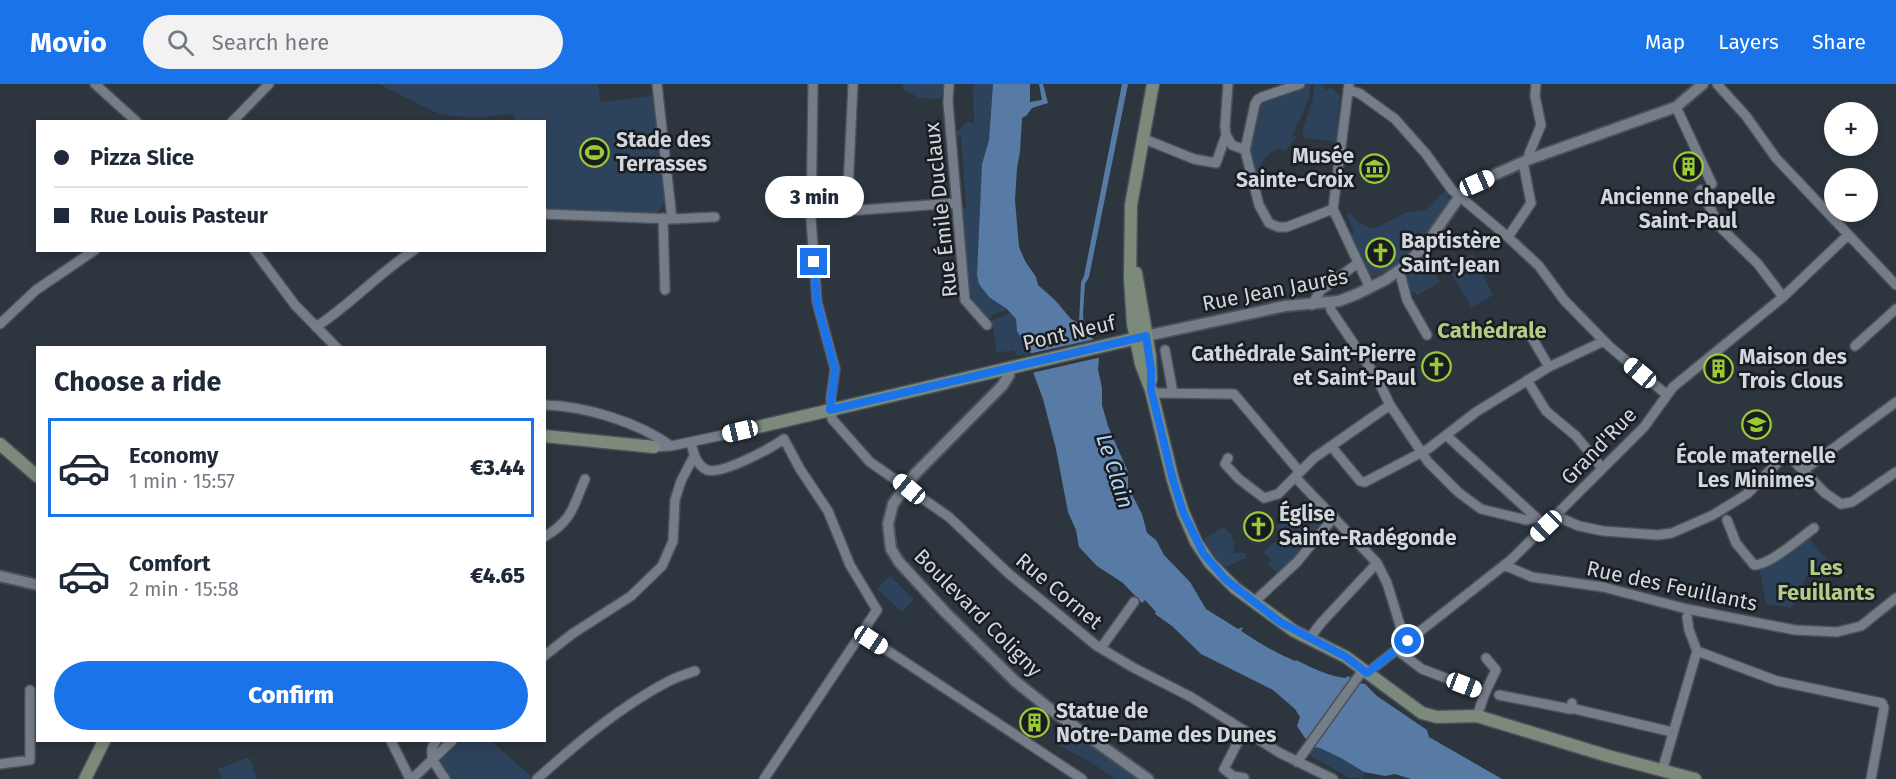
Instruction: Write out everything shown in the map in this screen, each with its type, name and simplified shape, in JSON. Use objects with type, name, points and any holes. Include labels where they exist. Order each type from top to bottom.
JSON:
[{"type":"main road","points":[[1153,84],[1131,206],[1130,243],[1141,337],[1151,370],[1151,392],[1182,510],[1196,542],[1219,573],[1280,622],[1346,657],[1362,674],[1422,713],[1437,717],[1477,716],[1695,779]]},
{"type":"main road","name":"Pont Neuf","points":[[728,434],[1141,337]]},
{"type":"main road","points":[[546,436],[654,447]]},
{"type":"main road","points":[[0,444],[36,475]]},
{"type":"main road","points":[[85,779],[104,742]]},
{"type":"street","points":[[94,84],[135,120]]},
{"type":"street","points":[[234,120],[269,84]]},
{"type":"street","points":[[657,84],[668,218],[665,290]]},
{"type":"street","points":[[813,84],[811,219],[817,303],[835,369],[830,410]]},
{"type":"street","points":[[852,84],[847,211],[956,203]]},
{"type":"street","name":"Rue Émile Duclaux","points":[[949,84],[948,102],[965,300],[987,325]]},
{"type":"street","points":[[1142,138],[1194,159],[1217,162],[1226,135],[1228,84]]},
{"type":"street","points":[[1300,84],[1257,100],[1245,150],[1259,205],[1272,224],[1287,227],[1333,209]]},
{"type":"street","points":[[1508,237],[1531,203],[1527,160],[1541,125],[1535,96],[1536,84]]},
{"type":"street","name":"Rue Jean Jaurès","points":[[1141,337],[1285,306],[1330,303],[1370,288],[1399,270],[1427,243],[1469,186],[1527,160],[1676,107],[1703,84]]},
{"type":"street","points":[[1717,84],[1746,116],[1775,154],[1896,285]]},
{"type":"street","points":[[1370,288],[1333,209],[1348,87],[1395,119],[1426,154],[1452,190],[1508,237],[1543,271],[1564,300],[1604,341],[1667,395]]},
{"type":"street","points":[[1676,107],[1712,184]]},
{"type":"street","points":[[1226,135],[1232,145],[1245,150]]},
{"type":"street","points":[[1701,190],[1720,227],[1758,264],[1783,297]]},
{"type":"street","points":[[546,214],[668,218],[715,217]]},
{"type":"street","name":"Grand'Rue","points":[[1297,762],[1362,674],[1397,650],[1504,565],[1644,428],[1673,387],[1783,297],[1848,235]]},
{"type":"street","points":[[0,324],[36,290],[92,252]]},
{"type":"street","points":[[255,252],[295,305],[335,346]]},
{"type":"street","points":[[316,327],[341,310],[411,252]]},
{"type":"street","points":[[1312,305],[1320,291],[1358,263]]},
{"type":"street","points":[[1399,270],[1407,300],[1426,335]]},
{"type":"street","points":[[1330,303],[1331,310],[1377,378],[1390,405],[1421,453],[1458,492],[1481,509],[1526,520],[1536,518]]},
{"type":"street","points":[[1856,346],[1896,309]]},
{"type":"street","points":[[1531,336],[1549,367]]},
{"type":"street","points":[[1331,446],[1362,482],[1421,453],[1476,412],[1549,367],[1604,341]]},
{"type":"street","points":[[1165,350],[1173,393]]},
{"type":"street","name":"Boulevard Coligny","points":[[1015,365],[1005,383],[915,474],[893,504],[888,524],[891,549],[899,562],[945,612],[1016,682],[1148,779]]},
{"type":"street","points":[[990,398],[998,383],[996,371]]},
{"type":"street","points":[[1527,380],[1546,411],[1576,436],[1602,468]]},
{"type":"street","points":[[1151,392],[1234,394],[1298,475],[1377,563],[1388,583],[1400,625],[1408,641]]},
{"type":"street","points":[[1804,470],[1896,402]]},
{"type":"street","points":[[546,405],[564,405],[594,411],[660,437],[671,446]]},
{"type":"street","points":[[1228,458],[1225,464],[1228,468],[1264,498],[1278,494],[1331,446],[1390,405]]},
{"type":"street","name":"Rue Cornet","points":[[830,410],[832,419],[870,462],[949,517],[1008,573],[1101,648],[1191,697],[1297,762],[1333,779]]},
{"type":"street","points":[[654,447],[671,446],[728,434]]},
{"type":"street","points":[[1446,435],[1546,526]]},
{"type":"street","points":[[691,442],[694,456],[703,467],[711,471],[741,462],[784,440],[828,511],[850,565],[877,609],[764,779]]},
{"type":"street","points":[[1556,516],[1579,526],[1603,531],[1658,535],[1672,533],[1713,515],[1747,495],[1782,458],[1788,455],[1825,493],[1844,505],[1896,472]]},
{"type":"street","points":[[546,654],[572,634],[631,596],[662,566],[673,541],[675,500],[681,481],[694,456]]},
{"type":"street","points":[[546,536],[560,528],[567,520],[585,479]]},
{"type":"street","points":[[1254,602],[1297,562],[1334,517]]},
{"type":"street","points":[[1727,520],[1736,543],[1754,565],[1772,558],[1814,528]]},
{"type":"street","points":[[1309,639],[1377,563]]},
{"type":"street","name":"Rue des Feuillants","points":[[1504,565],[1532,577],[1603,587],[1687,609],[1795,630],[1837,632],[1861,626],[1896,598]]},
{"type":"street","points":[[0,576],[36,585]]},
{"type":"street","points":[[1101,648],[1134,602]]},
{"type":"street","points":[[1662,771],[1697,651],[1689,630],[1687,616]]},
{"type":"street","points":[[860,636],[871,640],[1082,779]]},
{"type":"street","points":[[1397,650],[1422,669],[1486,693]]},
{"type":"street","points":[[1697,651],[1777,681],[1882,703],[1884,708],[1871,779]]},
{"type":"street","points":[[1477,716],[1496,670],[1486,658]]},
{"type":"street","points":[[537,779],[574,746],[629,706],[670,680],[695,670]]},
{"type":"street","points":[[0,765],[30,760],[30,690]]},
{"type":"street","points":[[1499,695],[1572,706],[1672,732]]},
{"type":"street","points":[[1244,730],[1224,768],[1233,776],[1244,778]]},
{"type":"street","points":[[392,742],[411,779],[451,742]]},
{"type":"street","points":[[435,742],[432,746],[432,760],[446,779]]},
{"type":"street","name":"Boulevard Coligny","points":[[1137,769],[1143,779]]},
{"type":"shaded area","points":[[379,84],[598,84],[601,102],[653,96],[666,202],[656,214],[546,209],[546,120],[515,120],[513,114],[472,118],[439,114]]},
{"type":"shaded area","points":[[903,84],[943,84],[942,97],[940,99],[919,98],[903,89]]},
{"type":"shaded area","points":[[973,84],[993,84],[989,140],[982,164],[977,275],[1008,310],[994,314],[988,322],[970,294],[967,269],[960,249],[956,210],[966,208],[961,136],[951,136],[951,132],[959,130],[967,121],[974,124]]},
{"type":"shaded area","points":[[1311,84],[1309,97],[1292,135],[1297,136],[1285,151],[1278,149],[1270,153],[1262,162],[1261,175],[1255,176],[1249,150],[1256,108],[1261,100],[1297,90]]},
{"type":"shaded area","points":[[1315,84],[1322,84],[1326,90],[1331,87],[1340,95],[1336,142],[1305,138],[1302,131],[1312,102]]},
{"type":"shaded area","points":[[1446,190],[1449,199],[1415,246],[1391,267],[1380,274],[1369,277],[1352,244],[1351,234],[1354,233],[1347,215],[1349,213],[1360,223],[1373,229],[1407,212],[1425,210]]},
{"type":"shaded area","points":[[1473,254],[1493,295],[1472,308],[1447,267]]},
{"type":"shaded area","points":[[1420,261],[1425,266],[1431,264],[1440,282],[1418,295],[1406,289],[1402,277]]},
{"type":"shaded area","points":[[1010,313],[1016,319],[1017,331],[1031,353],[1018,356],[1013,350],[997,353],[993,327],[989,324],[992,320]]},
{"type":"shaded area","points":[[1311,500],[1327,516],[1327,520],[1304,550],[1279,575],[1268,564],[1271,560],[1263,552],[1275,542],[1279,543],[1285,536],[1276,527]]},
{"type":"shaded area","points":[[1223,527],[1233,535],[1235,553],[1247,555],[1246,558],[1222,569],[1204,539]]},
{"type":"shaded area","points":[[1806,535],[1829,562],[1809,572],[1792,608],[1766,604],[1759,568]]},
{"type":"shaded area","points":[[890,576],[914,599],[902,612],[877,589]]},
{"type":"shaded area","points":[[1064,726],[1111,757],[1136,779],[1115,779],[1092,763],[1053,742]]},
{"type":"shaded area","points":[[460,742],[492,742],[531,776],[530,779],[452,779],[440,761]]},
{"type":"shaded area","points":[[1314,747],[1334,753],[1364,772],[1362,779],[1356,777],[1352,779],[1310,756],[1311,749]]},
{"type":"shaded area","points":[[247,758],[250,759],[257,779],[222,779],[218,769]]},
{"type":"water","name":"Le Clain","points":[[993,84],[1030,84],[1030,102],[1042,100],[1039,84],[1043,84],[1048,103],[1032,108],[1022,118],[1015,200],[1019,247],[1038,285],[1071,319],[1079,323],[1081,282],[1122,84],[1128,84],[1089,277],[1085,284],[1083,313],[1084,328],[1093,339],[1099,358],[1102,405],[1108,426],[1128,472],[1128,487],[1142,514],[1147,533],[1156,540],[1164,555],[1190,582],[1206,609],[1238,629],[1243,627],[1241,631],[1288,658],[1326,674],[1346,678],[1348,676],[1358,683],[1365,684],[1377,696],[1427,730],[1429,737],[1502,779],[1411,779],[1395,774],[1385,776],[1364,772],[1320,748],[1314,747],[1310,754],[1309,744],[1297,726],[1300,717],[1295,709],[1273,690],[1201,654],[1172,626],[1155,614],[1156,612],[1145,600],[1142,603],[1123,583],[1097,566],[1079,547],[1076,530],[1068,512],[1056,449],[1043,399],[1033,372],[1031,353],[1017,331],[1016,319],[1007,309],[989,297],[979,284],[977,275],[982,164],[989,140]]},
{"type":"pier","points":[[1096,339],[1102,357],[1031,373],[1028,354]]},
{"type":"place","name":"Stade des Terrasses","points":[[595,152]]},
{"type":"place","name":"Ancienne chapelle Saint-Paul","points":[[1688,166]]},
{"type":"place","name":"Musée Sainte-Croix","points":[[1375,168]]},
{"type":"place","name":"Baptistère Saint-Jean","points":[[1380,253]]},
{"type":"place","name":"Cathédrale Saint-Pierre et Saint-Paul","points":[[1437,366]]},
{"type":"place","name":"Maison des Trois Clous","points":[[1718,369]]},
{"type":"place","name":"École maternelle Les Minimes","points":[[1756,425]]},
{"type":"place","name":"Église Sainte-Radégonde","points":[[1258,526]]},
{"type":"place","name":"Statue de Notre-Dame des Dunes","points":[[1035,723]]},
{"type":"district","name":"Cathédrale","points":[[1492,330]]},
{"type":"district","name":"Les Feuillants","points":[[1826,580]]},
{"type":"route","points":[[814,262],[817,303],[835,369],[830,410],[1146,336],[1151,370],[1151,390],[1173,480],[1182,510],[1196,542],[1210,563],[1235,588],[1280,622],[1346,657],[1367,673],[1408,641]]}]
